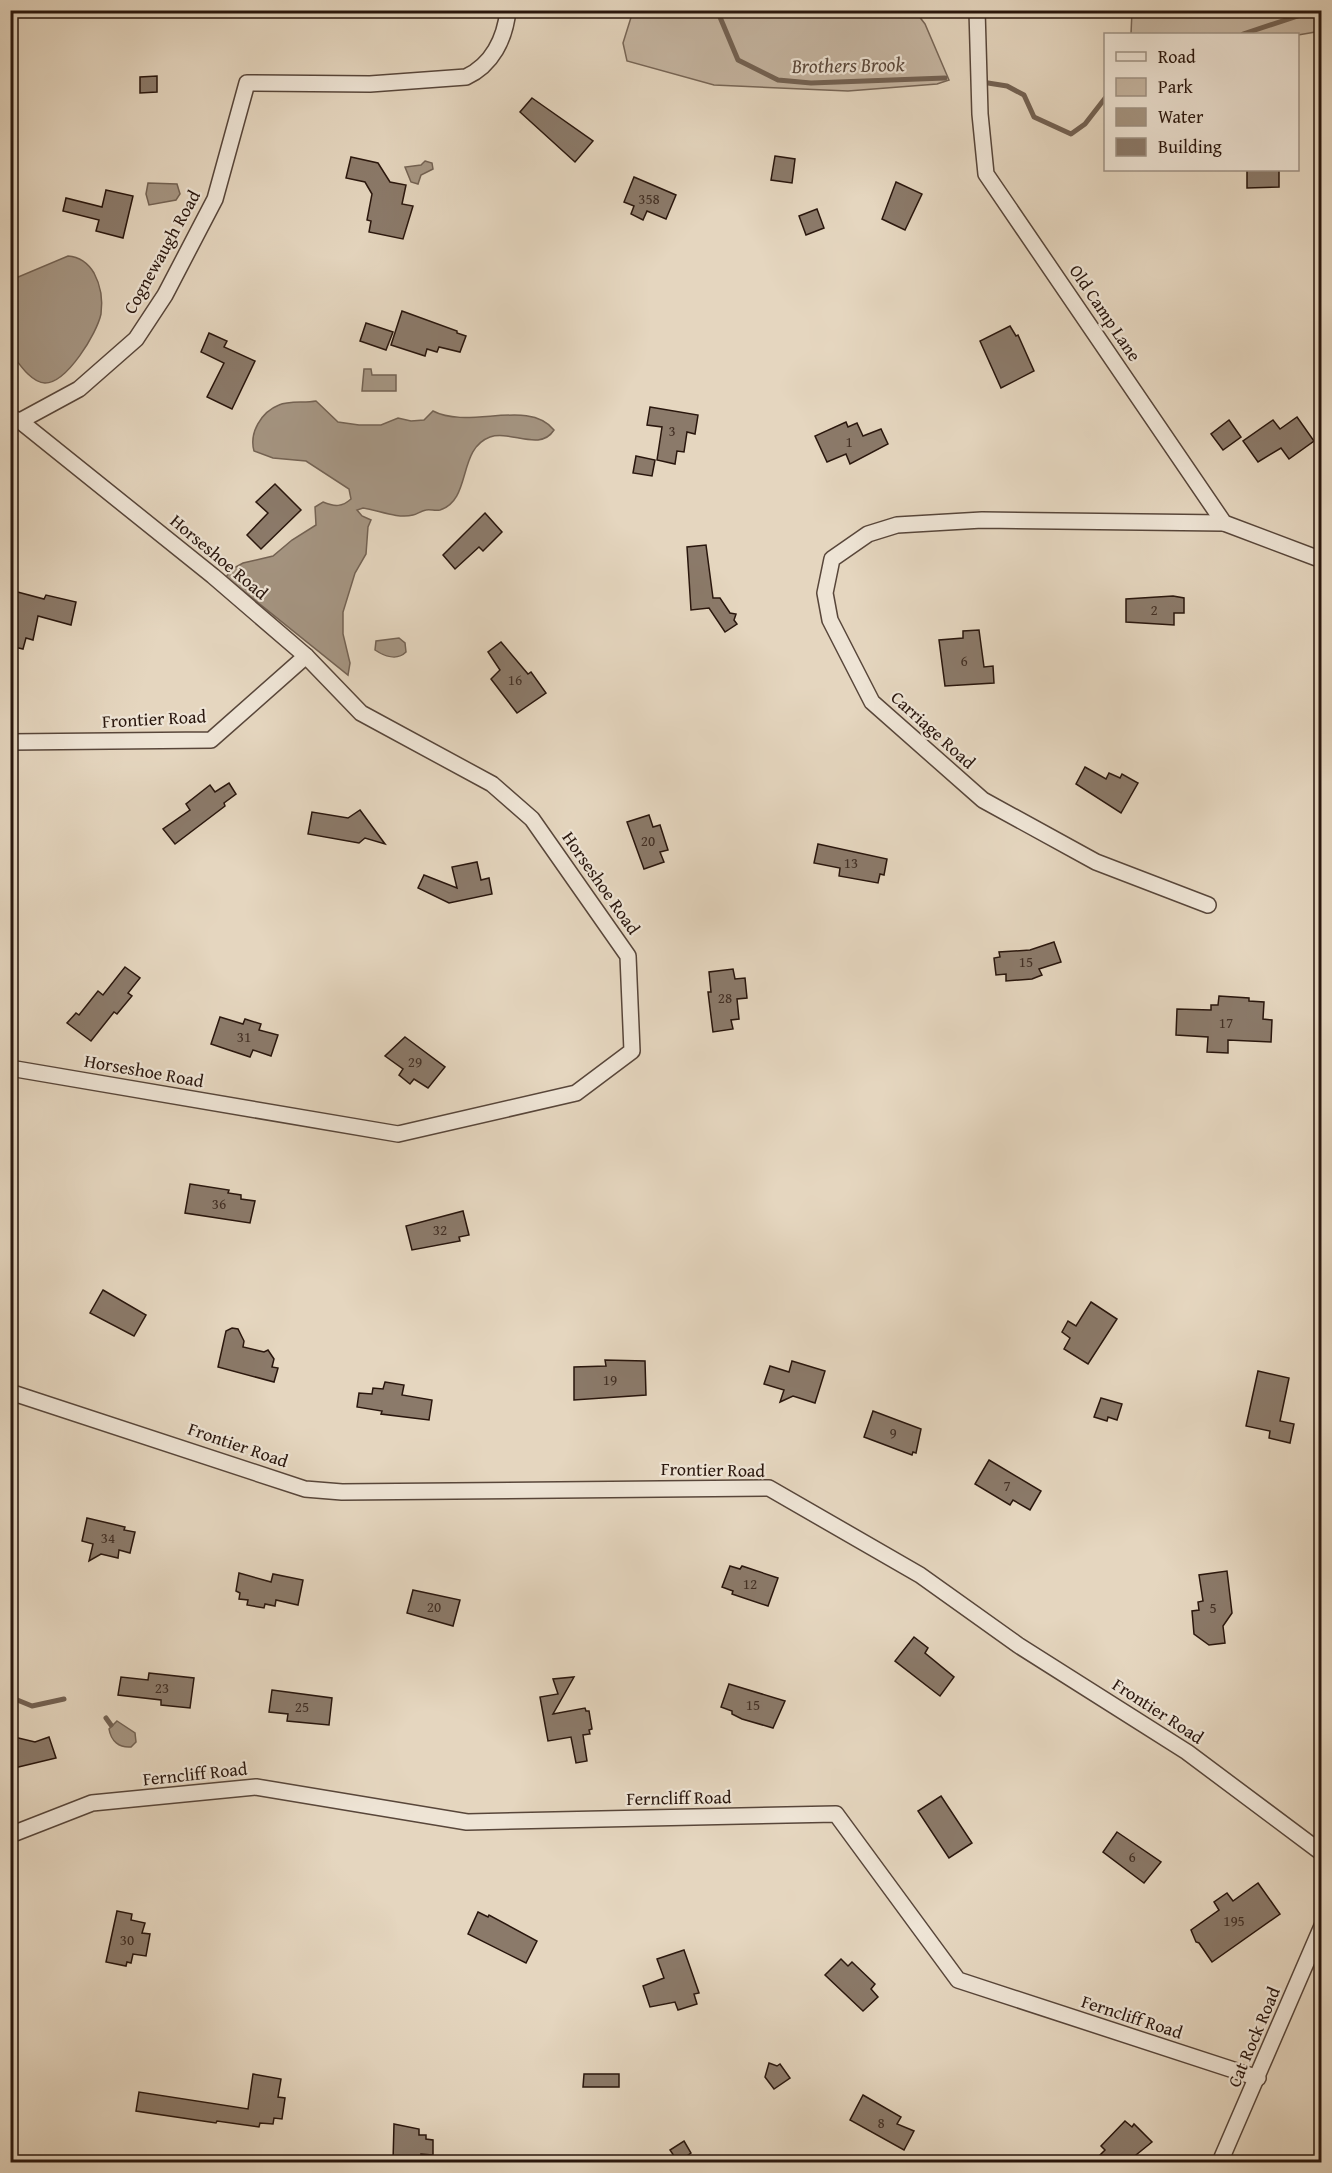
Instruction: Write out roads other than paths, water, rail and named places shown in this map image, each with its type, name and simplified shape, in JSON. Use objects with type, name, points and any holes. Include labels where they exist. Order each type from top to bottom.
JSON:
[{"type":"street","name":"Cognewaugh Road","points":[[15,419],[79,389],[136,339],[154,313],[215,199],[247,83],[370,84],[466,77],[475,73],[496,52],[508,10]]},
{"type":"street","name":"Old Camp Lane","points":[[977,10],[980,114],[986,174],[1224,523]]},
{"type":"street","name":"Horseshoe Road","points":[[10,1068],[398,1134],[576,1093],[632,1051],[628,956],[532,819],[492,784],[361,713],[306,656],[213,576],[15,419]]},
{"type":"street","name":"Carriage Road","points":[[1208,905],[1096,862],[983,800],[872,702],[830,620],[825,593],[832,559],[868,534],[897,525],[982,520],[1224,523]]},
{"type":"street","points":[[1224,523],[1322,560]]},
{"type":"street","name":"Frontier Road","points":[[10,742],[211,740],[306,656]]},
{"type":"street","name":"Frontier Road","points":[[10,1392],[305,1489],[342,1492],[769,1488],[920,1575],[1018,1645],[1186,1752],[1322,1853]]},
{"type":"street","name":"Ferncliff Road","points":[[10,1835],[92,1803],[256,1787],[467,1822],[836,1814],[958,1980],[1258,2078]]},
{"type":"street","name":"Cat Rock Road","points":[[1220,2163],[1322,1926]]},
{"type":"water","points":[[425,161],[432,163],[433,169],[421,175],[418,184],[411,182],[405,167],[421,165]]},
{"type":"water","points":[[148,183],[177,184],[180,194],[176,200],[149,205],[146,194]]},
{"type":"water","points":[[68,256],[83,261],[94,273],[101,293],[101,314],[94,333],[80,356],[54,381],[40,382],[25,371],[11,353],[11,280]]},
{"type":"water","points":[[364,369],[371,369],[372,375],[396,375],[396,391],[362,391]]},
{"type":"water","points":[[316,401],[338,422],[359,425],[381,425],[398,418],[411,421],[424,420],[433,411],[448,416],[464,417],[530,416],[543,421],[554,430],[541,439],[498,436],[490,437],[480,443],[468,463],[457,496],[440,510],[426,510],[407,516],[363,508],[357,510],[362,516],[371,520],[368,527],[366,554],[355,573],[343,612],[343,634],[350,663],[348,675],[226,577],[232,569],[243,563],[273,556],[292,540],[316,525],[315,507],[323,502],[338,505],[345,504],[351,499],[349,489],[306,461],[273,458],[254,451],[255,430],[262,418],[273,408],[283,404]]},
{"type":"water","points":[[399,638],[405,643],[406,652],[402,655],[391,657],[375,650],[376,641]]},
{"type":"water","points":[[117,1721],[135,1733],[136,1742],[131,1747],[119,1745],[112,1737],[109,1729]]},
{"type":"waterway","name":"Brothers Brook","points":[[717,10],[738,60],[778,80],[811,83],[945,78]]},
{"type":"waterway","name":"Brothers Brook","points":[[1246,33],[1316,10]]},
{"type":"waterway","name":"Brothers Brook","points":[[988,83],[1007,86],[1024,95],[1034,117],[1071,134],[1085,124],[1104,100]]},
{"type":"waterway","points":[[10,1697],[32,1706],[64,1699]]},
{"type":"waterway","points":[[106,1718],[111,1725]]}]
